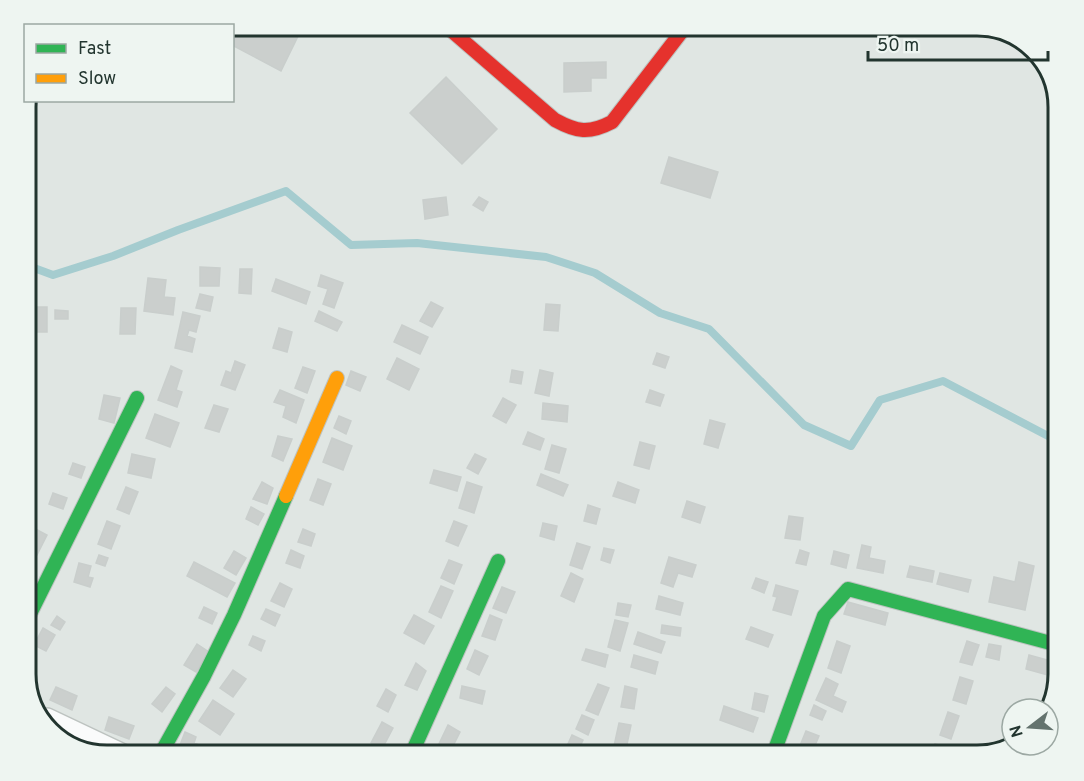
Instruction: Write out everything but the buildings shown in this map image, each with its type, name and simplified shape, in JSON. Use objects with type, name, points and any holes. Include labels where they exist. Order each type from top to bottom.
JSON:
[{"type":"street","points":[[458,36],[555,120],[572,129],[587,130],[603,127],[612,122],[678,36]]},
{"type":"street","points":[[166,745],[234,615],[337,378]]},
{"type":"street","points":[[36,602],[137,398]]},
{"type":"street","points":[[416,745],[498,561]]},
{"type":"street","points":[[777,745],[824,616],[848,589],[1048,642]]},
{"type":"street","points":[[57,724],[98,744]]},
{"type":"waterway","points":[[36,269],[53,275],[113,256],[286,191],[351,245],[417,243],[546,257],[595,273],[660,313],[709,329],[804,425],[851,446],[880,400],[943,381],[1048,436]]},
{"type":"traffic: fast","points":[[36,602],[137,398]]},
{"type":"traffic: fast","points":[[166,745],[204,676],[234,615],[286,496]]},
{"type":"traffic: fast","points":[[415,745],[498,561]]},
{"type":"traffic: fast","points":[[777,745],[824,616],[848,589],[1048,642]]},
{"type":"traffic: slow","points":[[286,496],[337,378]]},
{"type":"traffic: jam","points":[[458,36],[555,120],[583,130],[590,130],[612,122],[678,36]]}]
